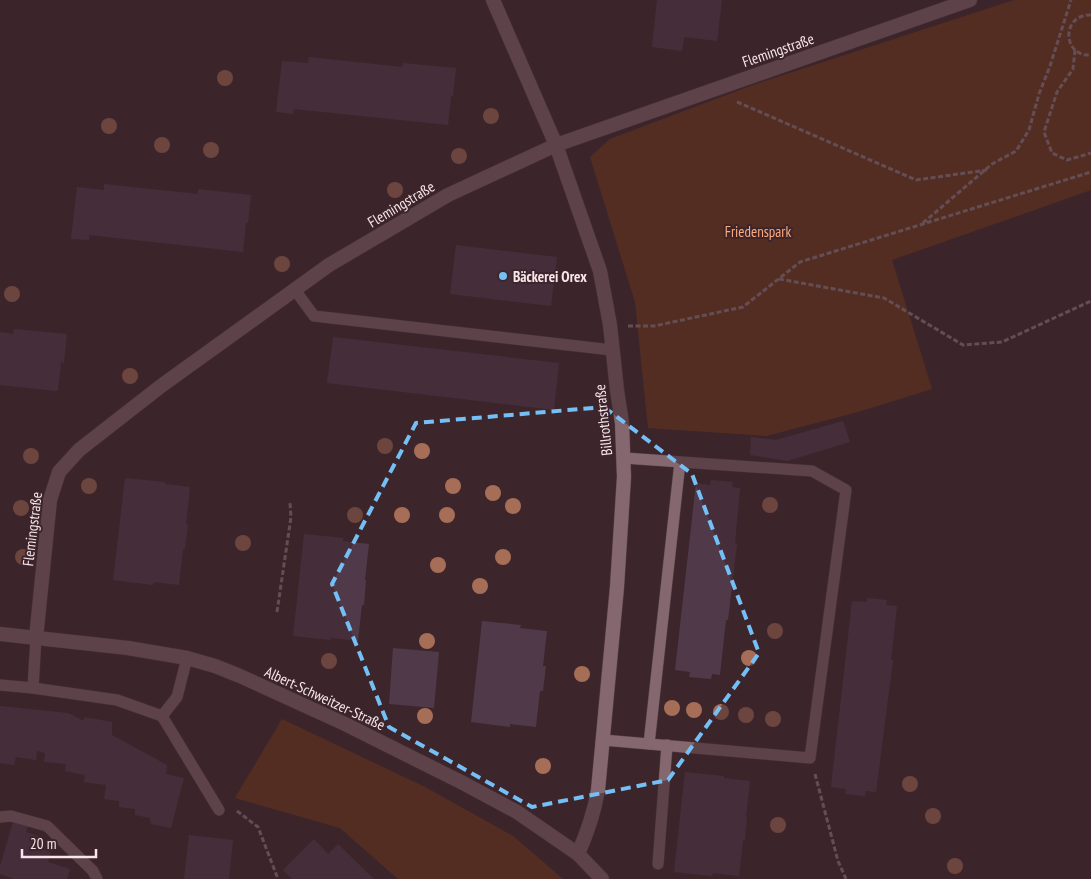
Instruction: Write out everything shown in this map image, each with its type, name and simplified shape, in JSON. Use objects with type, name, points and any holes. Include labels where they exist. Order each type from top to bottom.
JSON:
[{"type":"street","name":"Billrothstraße","points":[[493,0],[556,145],[600,271],[610,325],[622,423],[624,477],[617,587],[598,790],[594,814],[578,854]]},
{"type":"street","name":"Flemingstraße","points":[[36,638],[50,500],[59,472],[79,450],[161,386],[330,265],[448,195],[556,145],[970,0]]},
{"type":"street","name":"Albert-Schweitzer-Straße","points":[[0,634],[128,648],[187,658],[240,676],[354,729],[517,812],[578,854],[602,879]]},
{"type":"lane","points":[[295,290],[314,316],[612,350]]},
{"type":"lane","points":[[603,740],[810,758],[846,490],[812,471],[624,458]]},
{"type":"lane","points":[[649,744],[680,462]]},
{"type":"lane","points":[[33,688],[36,638]]},
{"type":"lane","points":[[162,716],[176,696],[187,658]]},
{"type":"lane","points":[[0,685],[117,700],[162,716],[225,808]]},
{"type":"lane","points":[[658,864],[667,745]]},
{"type":"lane","points":[[0,817],[11,816],[47,826],[93,871],[97,879]]},
{"type":"path","points":[[920,225],[992,164],[1016,151],[1029,130],[1039,94],[1071,0]]},
{"type":"path","points":[[1091,15],[1081,16],[1075,20],[1069,32],[1070,45],[1080,54],[1091,55]]},
{"type":"path","points":[[1075,50],[1073,70],[1057,92],[1044,132],[1052,153],[1067,160],[1091,153]]},
{"type":"path","points":[[710,91],[916,180],[987,170]]},
{"type":"path","points":[[610,325],[654,326],[743,308],[800,262],[1091,172]]},
{"type":"path","points":[[779,279],[884,298],[963,345],[1002,342],[1091,301]]},
{"type":"path","points":[[276,612],[291,517],[290,503]]},
{"type":"path","points":[[810,758],[838,862],[846,879]]},
{"type":"path","points":[[225,808],[258,828],[278,879]]},
{"type":"highlighted area","points":[[604,407],[692,474],[759,653],[668,780],[532,807],[389,727],[332,584],[416,423]]},
{"type":"green space","name":"Friedenspark","points":[[1014,0],[1091,0],[1091,190],[892,260],[932,389],[858,412],[766,436],[648,428],[635,302],[590,157],[610,139],[753,85]]},
{"type":"green space","points":[[282,719],[425,787],[513,836],[563,879],[398,879],[340,828],[235,798]]},
{"type":"building","points":[[657,0],[722,0],[717,41],[684,37],[682,51],[652,47]]},
{"type":"building","points":[[309,57],[402,67],[403,63],[456,68],[448,125],[294,109],[293,114],[276,112],[282,61],[308,63]]},
{"type":"building","points":[[104,184],[198,194],[198,189],[251,195],[243,252],[89,235],[89,240],[71,239],[77,187],[104,190]]},
{"type":"building","name":"Bäckerei Orex","points":[[456,245],[557,257],[551,306],[450,294]]},
{"type":"building","points":[[14,329],[67,334],[64,363],[61,362],[58,391],[0,385],[0,332],[13,334]]},
{"type":"building","points":[[333,337],[559,363],[554,410],[327,383]]},
{"type":"building","points":[[843,421],[850,442],[787,461],[750,455],[751,437],[776,440]]},
{"type":"building","points":[[125,478],[165,482],[165,484],[190,487],[186,524],[188,524],[179,585],[154,582],[153,585],[113,580]]},
{"type":"building","points":[[711,480],[733,482],[732,487],[740,488],[735,543],[737,544],[720,675],[712,674],[711,679],[689,677],[690,672],[675,670],[696,483],[710,485]]},
{"type":"building","points":[[304,534],[343,538],[343,541],[369,544],[364,605],[362,605],[358,641],[293,636]]},
{"type":"building","points":[[867,598],[887,600],[886,605],[897,606],[891,660],[893,660],[876,792],[866,791],[865,796],[845,794],[846,789],[831,787],[852,601],[867,602]]},
{"type":"building","points":[[482,621],[521,625],[520,628],[547,631],[543,666],[546,666],[543,691],[540,691],[536,727],[510,724],[510,727],[471,722]]},
{"type":"building","points":[[393,648],[439,652],[434,708],[389,704]]},
{"type":"building","points":[[0,706],[68,713],[84,721],[84,717],[112,722],[112,735],[167,765],[166,774],[184,778],[171,828],[151,824],[150,818],[135,815],[135,809],[119,807],[119,801],[104,799],[106,785],[84,782],[85,775],[65,771],[66,764],[44,762],[45,753],[37,751],[36,760],[16,757],[14,765],[0,763]]},
{"type":"building","points":[[685,772],[750,781],[745,840],[743,840],[739,876],[713,873],[712,876],[674,872]]},
{"type":"building","points":[[13,822],[28,826],[26,832],[41,837],[38,848],[51,852],[48,862],[70,869],[67,879],[12,879],[0,874],[0,866]]},
{"type":"building","points":[[189,835],[233,840],[229,879],[184,879]]},
{"type":"building","points":[[314,839],[328,854],[338,844],[374,879],[292,879],[283,870]]},
{"type":"place","name":"Bäckerei Orex","points":[[503,276]]}]
